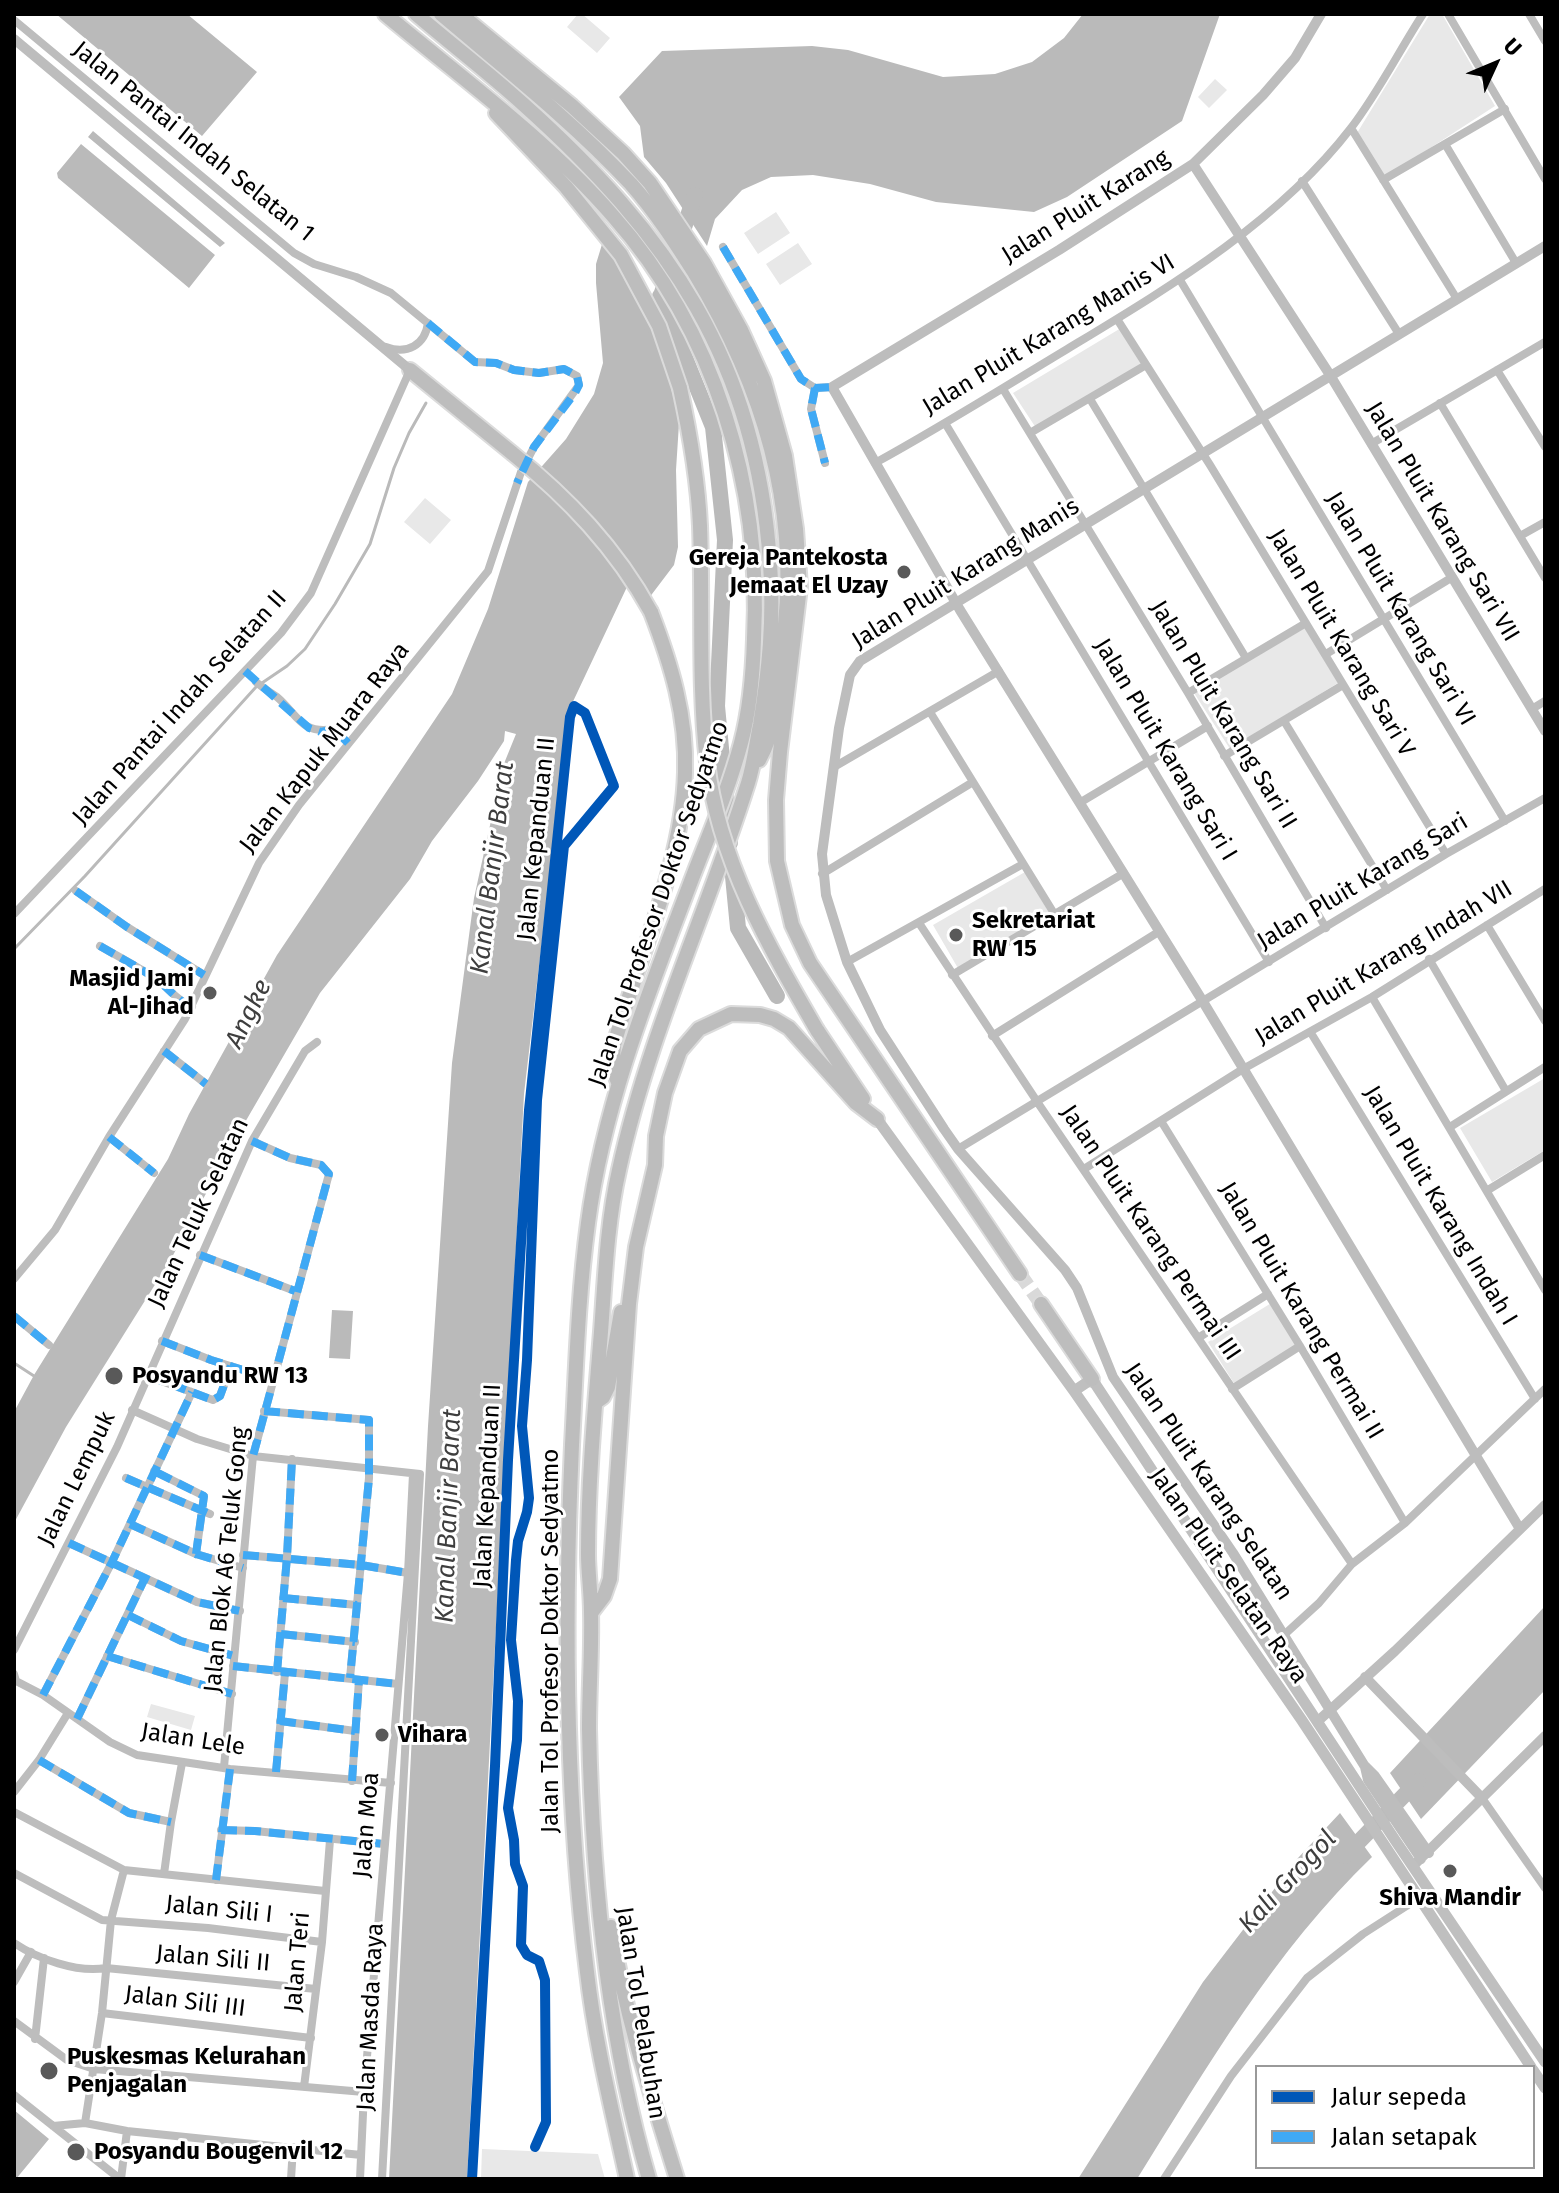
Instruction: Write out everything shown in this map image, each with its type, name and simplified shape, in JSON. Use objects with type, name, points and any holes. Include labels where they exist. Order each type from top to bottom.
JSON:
[{"type":"highway","points":[[385,14],[486,97],[506,125],[572,182],[621,255],[659,326],[680,388],[692,442],[700,524],[700,654],[707,765],[722,832],[742,886],[773,953],[817,1030],[877,1119]]},
{"type":"highway","name":"Jalan Tol Profesor Doktor Sedyatmo","points":[[416,14],[522,103],[612,190],[680,277],[729,370],[751,436],[763,493],[773,599],[766,690],[752,770]]},
{"type":"highway","name":"Jalan Tol Profesor Doktor Sedyatmo","points":[[441,14],[581,134],[632,186],[663,224],[700,282],[747,372],[767,428],[787,547],[788,594],[779,685],[767,742],[752,770],[659,1026],[618,1174],[608,1238],[588,1534],[591,1613],[589,1729],[596,1853]]},
{"type":"highway","points":[[460,14],[572,106],[650,183],[704,263],[741,330],[764,381],[785,456],[796,529],[800,587],[780,752],[776,829],[779,875],[792,925],[810,963],[1020,1274]]},
{"type":"highway","name":"Jalan Tol Profesor Doktor Sedyatmo","points":[[572,182],[616,219],[649,262],[696,342],[714,383],[740,467],[752,540],[756,611],[749,702],[742,741],[618,1082],[597,1167],[587,1223],[582,1281],[568,1537],[572,1830],[595,2030],[627,2179]]},
{"type":"highway","points":[[409,374],[512,453],[560,494],[601,537],[634,581],[651,612],[675,680],[683,731],[685,774],[664,887],[614,1045],[612,1068],[618,1082]]},
{"type":"highway","points":[[595,1403],[603,1397],[608,1387],[641,1182],[672,1069],[687,1041],[699,1029],[731,1014],[745,1013],[774,1019],[789,1028],[856,1103],[877,1119]]},
{"type":"highway","points":[[591,1613],[604,1596],[610,1579],[629,1304],[636,1247],[655,1165],[656,1136]]},
{"type":"highway","points":[[1041,1304],[1092,1379]]},
{"type":"highway","points":[[596,1853],[607,1890],[627,2015],[675,2173]]},
{"type":"highway","name":"Jalan Tol Pelabuhan","points":[[596,1853],[607,1973],[621,2057],[649,2179]]},
{"type":"main road","name":"Jalan Pluit Selatan Raya","points":[[877,1119],[1364,1785]]},
{"type":"main road","name":"Jalan Pluit Selatan Raya","points":[[1092,1379],[1318,1721],[1397,1836],[1421,1859],[1545,2062]]},
{"type":"main road","points":[[1074,1391],[1092,1379]]},
{"type":"main road","name":"Jalan Pluit Selatan Raya","points":[[1397,1836],[1419,1898],[1529,2065]]},
{"type":"main road","points":[[1523,2056],[1535,2048]]},
{"type":"street","name":"Jalan Pluit Karang","points":[[832,387],[1059,250],[1193,164],[1263,95],[1295,58],[1321,14]]},
{"type":"street","name":"Jalan Pluit Karang Manis VI","points":[[875,463],[1003,389],[1180,280],[1240,237],[1302,181],[1351,128],[1423,14]]},
{"type":"street","points":[[1448,14],[1545,179]]},
{"type":"street","points":[[1529,14],[1545,41]]},
{"type":"street","name":"Jalan Pantai Indah Selatan 1","points":[[14,20],[279,243],[305,260],[385,289],[409,305],[475,362],[496,363],[514,370],[539,373],[564,369],[577,376],[579,385],[575,393],[534,447],[521,472],[492,563],[483,577]]},
{"type":"street","name":"Jalan Pantai Indah Selatan 1","points":[[14,39],[386,347],[409,374]]},
{"type":"street","points":[[1383,180],[1505,109]]},
{"type":"street","points":[[1351,128],[1457,299]]},
{"type":"street","points":[[1445,144],[1516,263]]},
{"type":"street","name":"Jalan Pluit Karang Sari VII","points":[[1193,164],[1330,375],[1545,731]]},
{"type":"street","points":[[1302,181],[1399,334]]},
{"type":"street","name":"Jalan Pluit Karang Manis","points":[[958,1149],[880,1030],[847,962],[822,874],[822,836],[839,728],[853,667],[866,656],[1545,246]]},
{"type":"street","points":[[723,247],[801,379],[815,388],[832,387],[956,602],[1202,1000],[1520,1529]]},
{"type":"street","name":"Jalan Pluit Karang Sari VI","points":[[1180,280],[1505,821]]},
{"type":"street","name":"Jalan Pluit Karang Sari V","points":[[1117,319],[1326,654],[1446,854]]},
{"type":"street","points":[[386,347],[400,350],[414,347],[424,336],[428,323]]},
{"type":"street","points":[[1371,444],[1545,342]]},
{"type":"street","points":[[1030,433],[1146,365]]},
{"type":"street","points":[[1497,370],[1545,447]]},
{"type":"street","name":"Jalan Pantai Indah Selatan II","points":[[14,914],[281,633],[311,593],[409,374]]},
{"type":"street","points":[[815,388],[811,409],[825,463]]},
{"type":"street","name":"Jalan Pluit Karang Sari II","points":[[1003,389],[1208,726],[1326,928]]},
{"type":"street","points":[[1090,399],[1246,658]]},
{"type":"street","points":[[1440,403],[1545,578]]},
{"type":"street","name":"Jalan Pluit Karang Sari I","points":[[945,423],[1269,962]]},
{"type":"street","points":[[1520,536],[1545,522]]},
{"type":"street","name":"Jalan Kapuk Muara Raya","points":[[14,1279],[55,1230],[109,1137],[192,1007],[204,975],[259,863],[299,805],[424,654],[450,615],[483,577]]},
{"type":"street","points":[[1326,654],[1451,578]]},
{"type":"street","points":[[1188,693],[1306,623]]},
{"type":"street","points":[[834,767],[999,671]]},
{"type":"street","points":[[259,684],[309,728],[321,732],[334,729],[348,743]]},
{"type":"street","points":[[1224,756],[1343,685]]},
{"type":"street","points":[[1532,709],[1545,701]]},
{"type":"street","name":"Jalan Kepanduan II","points":[[472,2179],[529,1110],[570,717],[574,706],[585,713],[614,786],[564,846],[537,1100],[522,1426],[529,1498],[516,1560],[511,1640],[518,1701],[517,1740],[508,1808],[515,1864],[523,1886],[521,1945],[527,1955],[539,1961],[545,1980],[546,2122],[535,2147]]},
{"type":"street","points":[[930,712],[1055,915]]},
{"type":"street","points":[[1284,721],[1387,890]]},
{"type":"street","points":[[1081,802],[1208,726]]},
{"type":"street","points":[[822,874],[973,782]]},
{"type":"street","name":"Jalan Pluit Karang Sari","points":[[958,1149],[1446,854],[1545,798]]},
{"type":"street","points":[[847,962],[1023,864]]},
{"type":"street","points":[[952,975],[1124,873]]},
{"type":"street","name":"Jalan Pluit Karang Indah VII","points":[[1084,1169],[1243,1069],[1372,997],[1545,889]]},
{"type":"street","points":[[76,891],[204,975]]},
{"type":"street","name":"Jalan Pluit Karang Permai III","points":[[919,923],[992,1036],[1352,1564]]},
{"type":"street","points":[[1487,925],[1545,1021]]},
{"type":"street","points":[[992,1036],[1160,931]]},
{"type":"street","points":[[100,946],[156,979],[179,1001],[192,1007]]},
{"type":"street","points":[[1429,959],[1506,1091]]},
{"type":"street","points":[[1372,997],[1545,1290]]},
{"type":"street","name":"Jalan Pluit Karang Indah I","points":[[1311,1033],[1535,1399]]},
{"type":"street","name":"Jalan Teluk Selatan","points":[[132,1410],[252,1141],[305,1051],[317,1042]]},
{"type":"street","points":[[164,1051],[206,1084]]},
{"type":"street","points":[[1450,1127],[1545,1067]]},
{"type":"street","name":"Jalan Pluit Karang Permai II","points":[[1161,1121],[1405,1523]]},
{"type":"street","points":[[109,1137],[154,1173]]},
{"type":"street","name":"Jalan Blok A6 Teluk Gong","points":[[216,1880],[253,1456],[329,1174],[321,1165],[290,1158],[252,1141]]},
{"type":"street","name":"Jalan Pluit Karang Selatan","points":[[958,1149],[1065,1270],[1077,1288],[1113,1377],[1285,1634],[1364,1765],[1364,1785],[1397,1836],[1421,1859]]},
{"type":"street","points":[[1488,1190],[1545,1155]]},
{"type":"street","points":[[200,1255],[295,1291]]},
{"type":"street","points":[[1198,1338],[1268,1294]]},
{"type":"street","points":[[14,1316],[49,1345]]},
{"type":"street","points":[[162,1341],[272,1379]]},
{"type":"street","points":[[1232,1389],[1300,1346]]},
{"type":"street","points":[[148,1376],[213,1400],[218,1399],[231,1366]]},
{"type":"street","points":[[1285,1634],[1319,1603],[1352,1564],[1405,1523],[1545,1389]]},
{"type":"street","points":[[43,1695],[112,1562],[192,1392]]},
{"type":"street","points":[[132,1410],[197,1439],[253,1456],[416,1474]]},
{"type":"street","name":"Jalan Lempuk","points":[[14,1650],[132,1410]]},
{"type":"street","points":[[264,1411],[369,1420],[369,1467],[355,1642],[352,1781]]},
{"type":"street","points":[[276,1772],[292,1459]]},
{"type":"street","points":[[154,1471],[204,1496],[206,1513],[196,1554]]},
{"type":"street","name":"Jalan Moa","points":[[360,2179],[364,2092],[416,1474]]},
{"type":"street","name":"Jalan Masda Raya","points":[[382,2179],[416,1474]]},
{"type":"street","points":[[126,1478],[206,1513]]},
{"type":"street","points":[[1318,1721],[1545,1505]]},
{"type":"street","points":[[130,1524],[196,1554],[243,1568]]},
{"type":"street","points":[[69,1543],[197,1602],[240,1611]]},
{"type":"street","points":[[243,1555],[361,1565],[408,1573]]},
{"type":"street","points":[[77,1719],[145,1578]]},
{"type":"street","points":[[283,1598],[357,1605]]},
{"type":"street","points":[[128,1615],[181,1641],[234,1656]]},
{"type":"street","points":[[281,1634],[355,1642]]},
{"type":"street","points":[[107,1656],[232,1694]]},
{"type":"street","points":[[233,1666],[398,1684]]},
{"type":"street","points":[[1365,1677],[1482,1798],[1545,1888]]},
{"type":"street","name":"Jalan Lele","points":[[15,1680],[43,1695],[110,1742],[137,1755],[227,1768],[391,1783]]},
{"type":"street","points":[[14,1792],[39,1760],[68,1713]]},
{"type":"street","points":[[280,1721],[355,1731]]},
{"type":"street","points":[[1421,1859],[1545,1736]]},
{"type":"street","points":[[39,1760],[129,1813],[171,1822]]},
{"type":"street","points":[[164,1874],[182,1763]]},
{"type":"street","points":[[14,1812],[124,1870],[325,1891]]},
{"type":"street","points":[[221,1830],[384,1844]]},
{"type":"street","name":"Jalan Teri","points":[[304,2087],[322,1942],[330,1840]]},
{"type":"street","points":[[85,2123],[102,2013],[111,1920],[124,1870]]},
{"type":"street","name":"Jalan Sili I","points":[[14,1873],[102,1920],[208,1928],[322,1942]]},
{"type":"street","points":[[1164,2179],[1231,2076],[1307,1978],[1363,1934],[1419,1898]]},
{"type":"street","name":"Jalan Sili II","points":[[14,1943],[44,1958],[93,1970],[106,1968],[316,1989]]},
{"type":"street","points":[[14,1982],[31,1952]]},
{"type":"street","points":[[35,2039],[44,1958]]},
{"type":"street","name":"Jalan Sili III","points":[[102,2013],[311,2038]]},
{"type":"street","points":[[14,2021],[67,2060],[94,2069],[364,2092]]},
{"type":"street","points":[[14,2095],[120,2179]]},
{"type":"street","points":[[53,2126],[85,2123],[127,2131],[361,2155]]},
{"type":"street","points":[[120,2179],[127,2131]]},
{"type":"street","points":[[291,2179],[293,2147]]},
{"type":"shaded area","points":[[578,14],[610,38],[597,53],[567,27]]},
{"type":"shaded area","points":[[1430,14],[1442,14],[1495,106],[1384,178],[1357,133]]},
{"type":"shaded area","points":[[1215,79],[1227,90],[1209,108],[1198,97]]},
{"type":"shaded area","points":[[776,212],[790,233],[758,254],[744,233]]},
{"type":"shaded area","points":[[798,243],[812,264],[780,285],[766,264]]},
{"type":"shaded area","points":[[1121,328],[1145,365],[1038,431],[1013,393]]},
{"type":"shaded area","points":[[425,498],[451,520],[430,544],[404,522]]},
{"type":"shaded area","points":[[1305,628],[1338,683],[1230,749],[1194,693]]},
{"type":"shaded area","points":[[1025,872],[1051,916],[959,970],[933,925]]},
{"type":"shaded area","points":[[1545,1078],[1545,1150],[1492,1182],[1460,1128]]},
{"type":"shaded area","points":[[1273,1302],[1301,1348],[1237,1388],[1208,1342]]},
{"type":"shaded area","points":[[151,1704],[195,1716],[191,1730],[147,1717]]},
{"type":"shaded area","points":[[482,2149],[598,2154],[605,2179],[481,2179]]},
{"type":"water","points":[[56,14],[187,14],[257,72],[202,136]]},
{"type":"water","points":[[1083,14],[1220,14],[1182,121],[1067,197],[1034,212],[936,202],[870,184],[813,175],[771,177],[742,190],[715,219],[707,246],[666,183],[644,157],[640,126],[619,97],[662,51],[812,46],[848,50],[943,77],[995,74],[1032,62],[1064,38]]},
{"type":"water","points":[[93,131],[225,243],[220,247],[88,137]]},
{"type":"water","points":[[81,144],[215,255],[189,288],[58,178],[57,173]]},
{"type":"water","name":"Angke","points":[[603,241],[657,330],[680,408],[676,470],[678,547],[674,565],[649,598],[634,572],[569,710],[524,1094],[467,2179],[389,2179],[428,1426],[452,1063],[474,898],[503,766],[516,734],[505,731],[504,741],[432,841],[410,879],[320,993],[233,1143],[171,1259],[66,1427],[14,1523],[14,1412],[168,1159],[189,1114],[277,955],[452,694],[488,609],[528,482],[566,439],[594,394],[603,363],[596,264]]},
{"type":"water","points":[[332,1310],[353,1311],[350,1359],[329,1358]]},
{"type":"water","points":[[1545,1606],[1545,1690],[1421,1819],[1390,1773]]},
{"type":"water","points":[[1340,1813],[1372,1857],[1337,1893],[1273,1970],[1137,2179],[1078,2179],[1203,1982],[1298,1858]]},
{"type":"water","points":[[14,2110],[49,2139],[16,2179],[14,2179]]},
{"type":"waterway","name":"Kanal Banjir Barat","points":[[651,325],[695,195]]},
{"type":"waterway","points":[[660,296],[713,427],[725,540],[717,706],[730,843]]},
{"type":"waterway","points":[[14,949],[85,876],[256,687],[287,666],[305,649],[370,544],[394,468],[426,403]]},
{"type":"waterway","points":[[732,866],[738,928],[777,996]]},
{"type":"waterway","points":[[14,1363],[34,1376]]},
{"type":"waterway","name":"Kali Grogol","points":[[1345,1856],[1418,1781]]},
{"type":"tunnel","points":[[1020,1274],[1041,1304]]},
{"type":"marked path","points":[[723,247],[801,379],[815,388],[832,387]]},
{"type":"marked path","points":[[428,323],[475,362],[496,363],[514,370],[539,373],[564,369],[577,376],[579,385],[575,393],[534,447],[517,483]]},
{"type":"marked path","points":[[815,388],[811,409],[825,463]]},
{"type":"marked path","points":[[245,671],[309,728],[321,732],[334,729],[348,743]]},
{"type":"marked path","points":[[76,891],[204,975]]},
{"type":"marked path","points":[[100,946],[156,979],[192,1007]]},
{"type":"marked path","points":[[164,1051],[206,1084]]},
{"type":"marked path","points":[[109,1137],[154,1173]]},
{"type":"marked path","points":[[252,1141],[290,1158],[321,1165],[329,1174],[253,1456]]},
{"type":"marked path","points":[[200,1255],[295,1291]]},
{"type":"marked path","points":[[14,1316],[49,1345]]},
{"type":"marked path","points":[[162,1341],[272,1379]]},
{"type":"marked path","points":[[148,1376],[213,1400],[220,1396],[231,1366]]},
{"type":"marked path","points":[[43,1695],[112,1562],[192,1392]]},
{"type":"marked path","points":[[264,1411],[369,1420],[369,1478],[350,1678]]},
{"type":"marked path","points":[[277,1672],[292,1459]]},
{"type":"marked path","points":[[130,1524],[196,1554],[204,1496],[154,1471]]},
{"type":"marked path","points":[[126,1478],[210,1514]]},
{"type":"marked path","points":[[69,1543],[197,1602],[240,1611]]},
{"type":"marked path","points":[[196,1554],[243,1568]]},
{"type":"marked path","points":[[243,1555],[361,1565],[408,1573]]},
{"type":"marked path","points":[[77,1719],[145,1578]]},
{"type":"marked path","points":[[283,1598],[357,1605]]},
{"type":"marked path","points":[[128,1615],[181,1641],[234,1656]]},
{"type":"marked path","points":[[281,1634],[355,1642]]},
{"type":"marked path","points":[[107,1656],[232,1694]]},
{"type":"marked path","points":[[233,1666],[398,1684]]},
{"type":"marked path","points":[[276,1772],[285,1673]]},
{"type":"marked path","points":[[352,1781],[359,1680]]},
{"type":"marked path","points":[[280,1721],[355,1731]]},
{"type":"marked path","points":[[39,1760],[129,1813],[171,1822]]},
{"type":"marked path","points":[[216,1880],[230,1769]]},
{"type":"marked path","points":[[221,1830],[384,1844]]},
{"type":"cycle path","points":[[472,2179],[529,1110],[570,717],[574,706],[585,713],[614,786],[564,846],[537,1100],[522,1426],[529,1498],[516,1560],[511,1640],[518,1701],[517,1740],[508,1808],[515,1864],[523,1886],[521,1945],[527,1955],[539,1961],[545,1980],[546,2122],[535,2147]]},
{"type":"place","name":"Gereja Pantekosta Jemaat El Uzay","points":[[904,572]]},
{"type":"place","name":"Sekretariat RW 15","points":[[956,935]]},
{"type":"place","name":"Masjid Jami Al-Jihad","points":[[210,993]]},
{"type":"place","name":"Posyandu RW 13","points":[[114,1376]]},
{"type":"place","name":"Vihara","points":[[382,1735]]},
{"type":"place","name":"Shiva Mandir","points":[[1450,1871]]},
{"type":"place","name":"Puskesmas Kelurahan Penjagalan","points":[[49,2071]]},
{"type":"place","name":"Posyandu Bougenvil 12","points":[[76,2152]]}]
